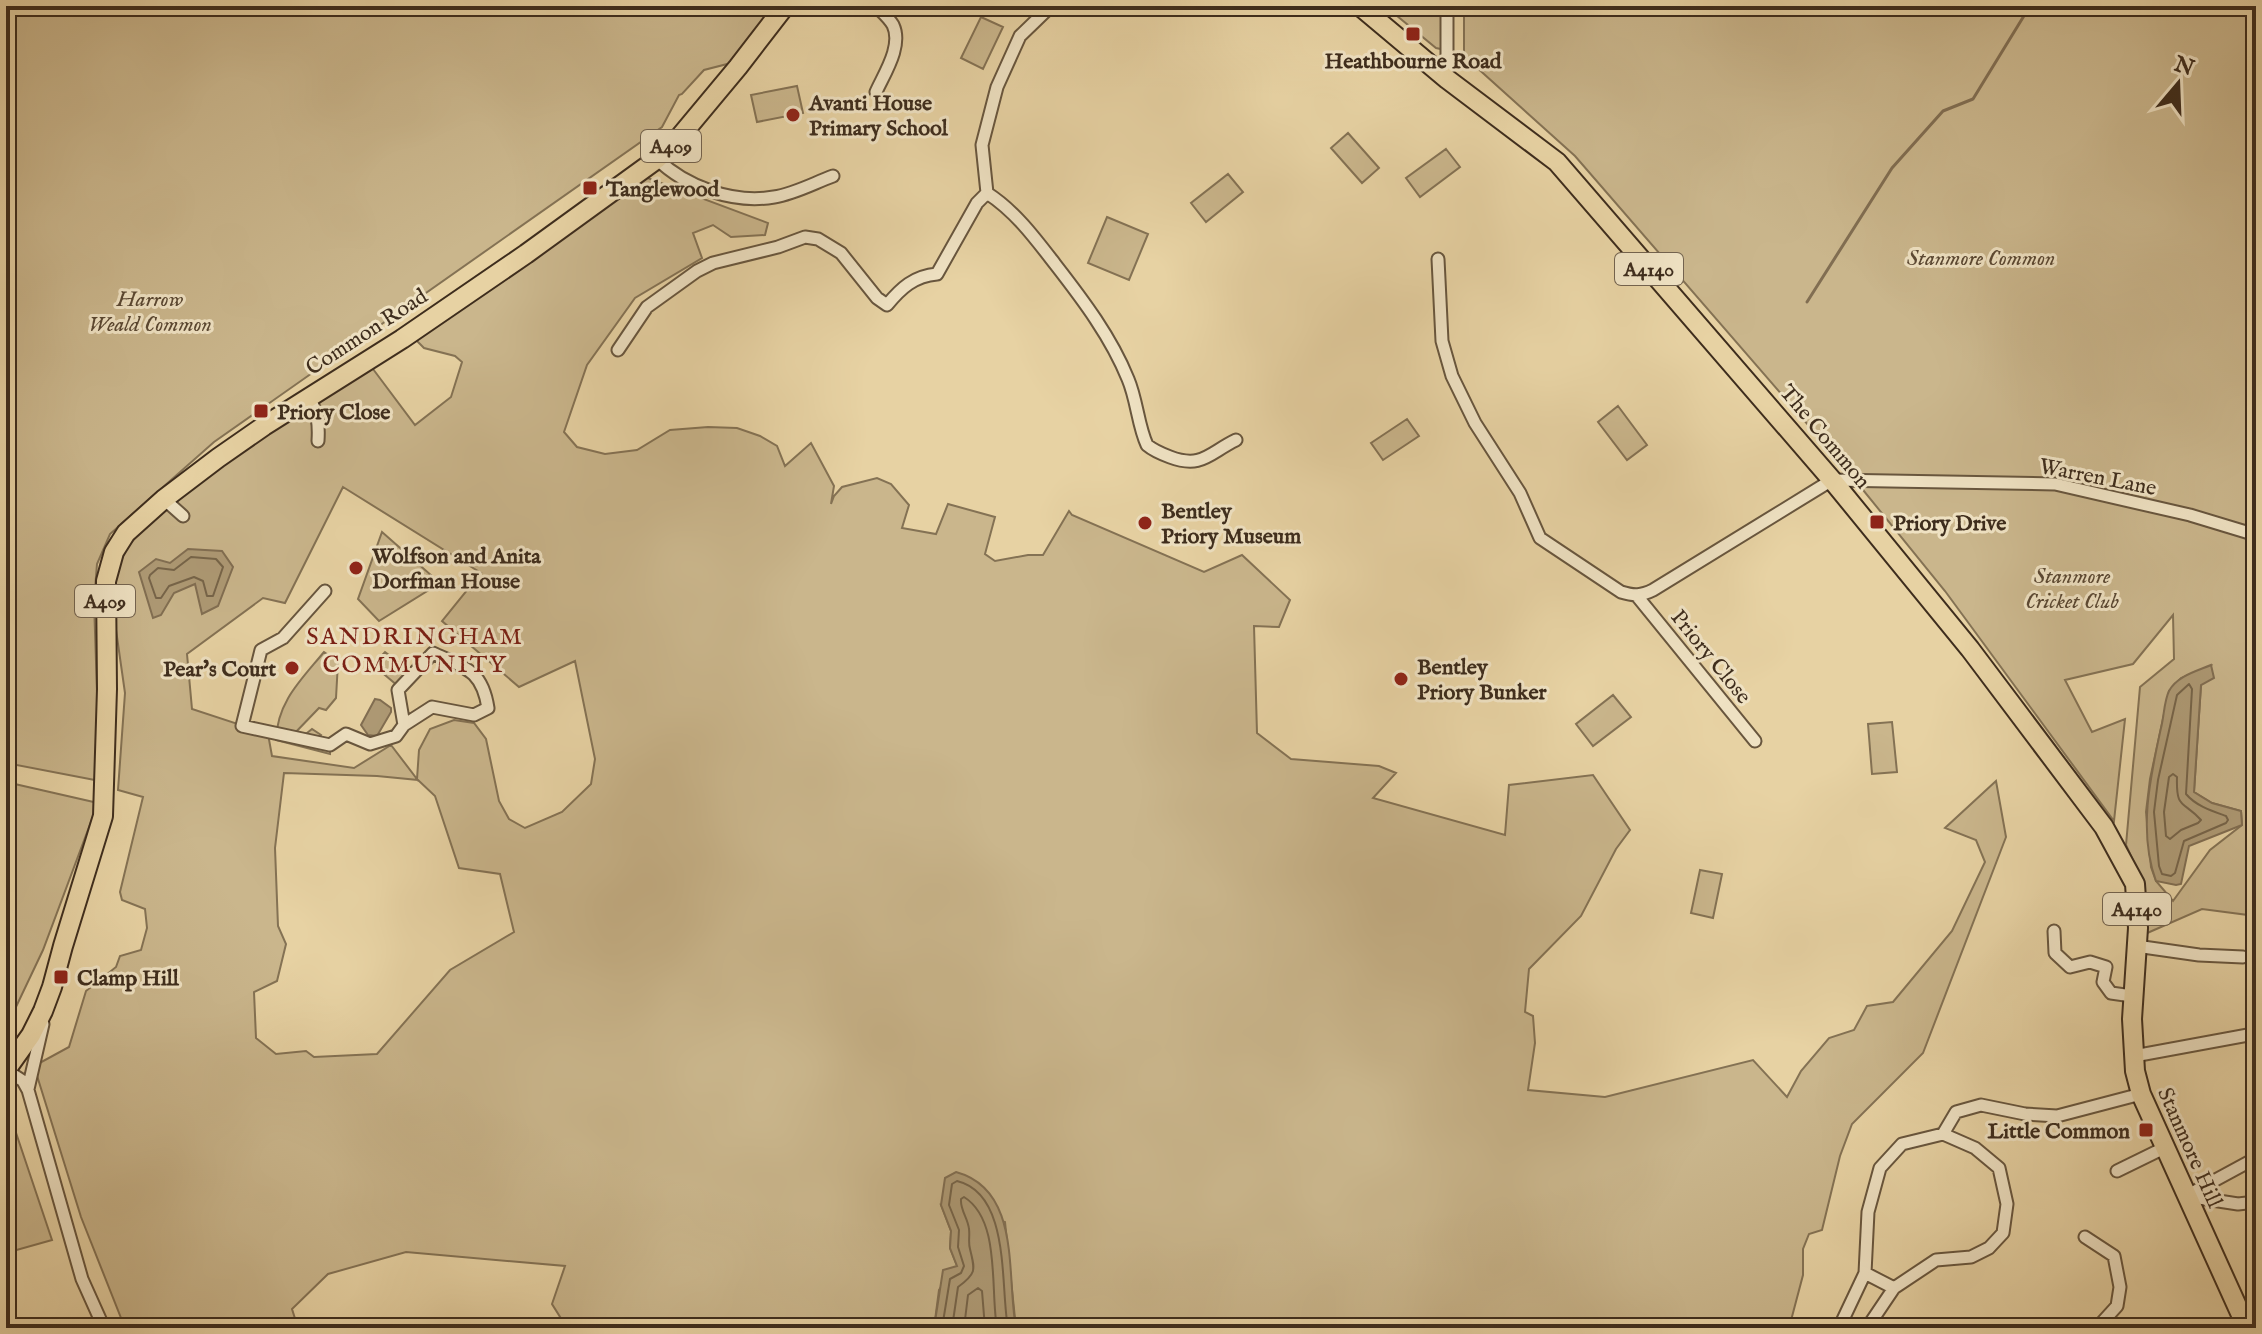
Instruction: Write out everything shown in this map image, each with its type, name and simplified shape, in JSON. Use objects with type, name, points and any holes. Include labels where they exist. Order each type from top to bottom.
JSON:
[{"type":"main road","name":"Common Road","points":[[6,1070],[31,1035],[43,1011],[103,816],[106,581],[114,552],[126,533],[218,458],[402,339],[657,159],[678,139],[785,6]]},
{"type":"main road","name":"The Common","points":[[1360,6],[1447,79],[1557,162],[1832,480],[1954,629],[2104,827],[2135,884],[2138,928],[2132,996],[2134,1064]]},
{"type":"main road","name":"Stanmore Hill","points":[[2134,1064],[2141,1094],[2164,1148],[2247,1328]]},
{"type":"street","points":[[876,6],[893,26],[896,35],[894,52],[876,92]]},
{"type":"street","points":[[987,193],[982,145],[997,87],[1020,36],[1051,6]]},
{"type":"street","points":[[1447,6],[1447,79]]},
{"type":"street","points":[[657,159],[676,174],[713,193],[745,198],[773,197],[833,176]]},
{"type":"street","points":[[618,350],[647,307],[697,271],[713,263],[805,237],[818,239],[841,253],[877,298],[887,305],[912,281],[937,274],[977,203],[987,193]]},
{"type":"street","points":[[987,193],[1022,223],[1096,320],[1128,380],[1147,445],[1189,462],[1200,461],[1236,440]]},
{"type":"street","points":[[1438,259],[1442,341],[1447,363],[1475,423],[1520,493],[1540,538],[1621,592],[1637,596],[1653,590],[1832,480]]},
{"type":"street","points":[[308,397],[317,416],[318,441]]},
{"type":"street","name":"Warren Lane","points":[[1832,480],[2055,484],[2190,515],[2256,535]]},
{"type":"street","points":[[164,499],[183,516]]},
{"type":"street","points":[[325,591],[283,638],[261,650],[242,726],[330,745],[346,734],[370,744],[396,736],[404,725],[432,707],[474,715],[488,708],[485,690],[476,675],[433,653],[398,690],[404,725]]},
{"type":"street","name":"Priory Close","points":[[1637,596],[1755,741]]},
{"type":"street","points":[[2054,931],[2055,953],[2070,967],[2090,962],[2106,967],[2103,982],[2111,993],[2132,996]]},
{"type":"street","points":[[2136,946],[2199,955],[2243,957]]},
{"type":"street","points":[[28,1090],[43,1026],[43,1011]]},
{"type":"street","points":[[2134,1064],[2248,1035],[2256,1030]]},
{"type":"street","points":[[6,1070],[23,1081],[28,1090],[82,1279],[104,1328]]},
{"type":"street","points":[[1943,1134],[1956,1112],[1981,1105],[2025,1114],[2057,1116],[2141,1094]]},
{"type":"street","points":[[1839,1328],[1865,1273],[1868,1212],[1880,1168],[1902,1144],[1943,1134],[1975,1148],[1999,1168],[2007,1204],[2003,1233],[1989,1248],[1971,1257],[1936,1260],[1894,1288],[1867,1328]]},
{"type":"street","points":[[2117,1171],[2164,1148]]},
{"type":"street","points":[[2186,1196],[2256,1158]]},
{"type":"street","points":[[2186,1196],[2238,1204],[2256,1202]]},
{"type":"street","points":[[2085,1237],[2114,1256],[2120,1287],[2117,1306],[2097,1328]]},
{"type":"street","points":[[1865,1273],[1894,1288]]},
{"type":"green space","name":"Harrow Weald Common","points":[[6,6],[774,6],[731,63],[704,70],[679,95],[662,127],[214,442],[110,534],[97,564],[94,602],[100,781],[6,763]]},
{"type":"green space","points":[[1385,6],[1441,6],[1441,49],[1436,48]]},
{"type":"green space","name":"Stanmore Common","points":[[1464,6],[2256,6],[2256,916],[2202,909],[2145,934],[2147,923],[2143,883],[2126,845],[2140,687],[2174,659],[2173,615],[2133,664],[2065,680],[2092,732],[2125,719],[2114,821],[1945,591],[1842,464],[1575,156],[1464,56]],"holes":[[[2211,666],[2201,685],[2194,792],[2212,803],[2241,811],[2242,825],[2210,850],[2173,901],[2156,881],[2151,867],[2146,812],[2150,779],[2169,691],[2181,678]]]},
{"type":"green space","points":[[981,17],[1003,27],[983,69],[961,58]]},
{"type":"green space","points":[[797,86],[803,113],[757,122],[751,95]]},
{"type":"green space","points":[[1348,133],[1379,168],[1362,183],[1331,148]]},
{"type":"green space","points":[[1446,149],[1460,167],[1420,197],[1406,178]]},
{"type":"green space","points":[[1228,174],[1243,192],[1206,222],[1191,203]]},
{"type":"green space","points":[[645,177],[768,223],[765,235],[731,237],[713,225],[693,233],[702,258],[635,298],[587,365],[564,432],[577,447],[605,454],[637,450],[670,430],[737,428],[777,446],[785,466],[811,443],[834,486],[831,504],[842,487],[877,478],[891,484],[909,505],[902,528],[936,534],[948,504],[995,517],[985,554],[995,561],[1043,555],[1069,511],[1072,515],[1204,572],[1242,555],[1290,600],[1279,627],[1254,626],[1257,733],[1291,759],[1379,766],[1396,773],[1373,798],[1505,835],[1509,785],[1593,775],[1630,830],[1616,849],[1581,916],[1529,969],[1525,1012],[1533,1016],[1535,1043],[1528,1090],[1605,1097],[1753,1060],[1787,1097],[1801,1071],[1829,1038],[1854,1030],[1867,1006],[1893,1002],[1952,931],[1985,862],[1976,840],[1945,828],[1996,781],[2006,837],[1923,1053],[1852,1124],[1840,1156],[1822,1230],[1809,1234],[1803,1249],[1803,1275],[1789,1328],[1016,1328],[1005,1222],[941,1205],[951,1231],[950,1248],[957,1266],[939,1290],[934,1328],[567,1328],[552,1304],[565,1266],[406,1252],[328,1274],[292,1309],[298,1328],[125,1328],[81,1217],[34,1066],[69,1047],[86,991],[116,967],[120,956],[141,950],[147,928],[145,909],[122,900],[120,892],[143,797],[118,790],[125,693],[115,623],[117,569],[128,546],[147,524],[210,467],[370,365],[415,425],[451,397],[462,362],[455,356],[424,348],[413,337]],"holes":[[[343,487],[481,573],[442,621],[519,687],[575,661],[595,759],[591,784],[562,812],[525,828],[509,819],[499,801],[486,739],[474,723],[454,720],[430,729],[419,750],[417,779],[391,745],[354,768],[272,756],[268,734],[192,709],[187,654],[263,598],[285,603]],[[284,773],[418,780],[435,796],[459,868],[500,874],[514,932],[450,970],[377,1054],[314,1057],[306,1051],[276,1054],[256,1038],[254,992],[277,981],[286,944],[278,926],[275,848]]]},
{"type":"green space","points":[[1107,217],[1148,234],[1129,280],[1088,263]]},
{"type":"green space","points":[[1618,406],[1647,445],[1627,460],[1598,422]]},
{"type":"green space","points":[[1407,419],[1419,436],[1383,460],[1371,443]]},
{"type":"green space","points":[[382,532],[440,583],[379,621],[358,599]]},
{"type":"green space","points":[[324,652],[338,662],[336,698],[326,710],[319,708],[293,735],[315,740],[307,733],[312,729],[321,735],[317,741],[330,745],[330,754],[276,740],[277,726],[286,703]]},
{"type":"green space","points":[[385,652],[410,671],[398,686],[373,665]]},
{"type":"green space","points":[[1613,695],[1631,717],[1593,746],[1576,724]]},
{"type":"green space","points":[[1892,722],[1897,772],[1872,774],[1868,724]]},
{"type":"green space","points":[[6,782],[98,803],[43,950],[6,1028]]},
{"type":"green space","points":[[1700,870],[1722,874],[1713,918],[1691,913]]},
{"type":"green space","points":[[6,1103],[52,1240],[6,1253]]},
{"type":"water","points":[[188,549],[222,551],[233,567],[218,606],[202,614],[195,584],[174,593],[161,615],[153,618],[139,572],[156,559],[170,563]]},
{"type":"water","points":[[2211,665],[2214,678],[2201,685],[2194,792],[2212,803],[2241,811],[2242,825],[2189,846],[2181,884],[2156,881],[2148,843],[2148,805],[2166,699],[2177,681]]},
{"type":"water","points":[[375,699],[391,708],[377,736],[368,735],[361,725]]},
{"type":"water","points":[[956,1172],[977,1182],[992,1197],[1001,1216],[1007,1237],[1016,1328],[934,1328],[943,1270],[957,1266],[950,1248],[951,1231],[941,1205],[945,1178]]},
{"type":"waterway","points":[[1807,302],[1892,168],[1943,111],[1973,99],[2030,6]]},
{"type":"place","name":"Heathbourne Road","points":[[1413,34]]},
{"type":"place","name":"Avanti House Primary School","points":[[793,115]]},
{"type":"place","name":"Tanglewood","points":[[590,188]]},
{"type":"place","name":"Priory Close","points":[[261,411]]},
{"type":"place","name":"Priory Drive","points":[[1877,522]]},
{"type":"place","name":"Bentley Priory Museum","points":[[1145,523]]},
{"type":"place","name":"Wolfson and Anita Dorfman House","points":[[356,568]]},
{"type":"place","name":"Pear's Court","points":[[292,668]]},
{"type":"place","name":"Bentley Priory Bunker","points":[[1401,679]]},
{"type":"place","name":"Clamp Hill","points":[[61,977]]},
{"type":"place","name":"Little Common","points":[[2146,1130]]},
{"type":"district","name":"SANDRINGHAM COMMUNITY","points":[[415,650]]},
{"type":"park label","name":"Stanmore Cricket Club","points":[[2072,588]]}]
